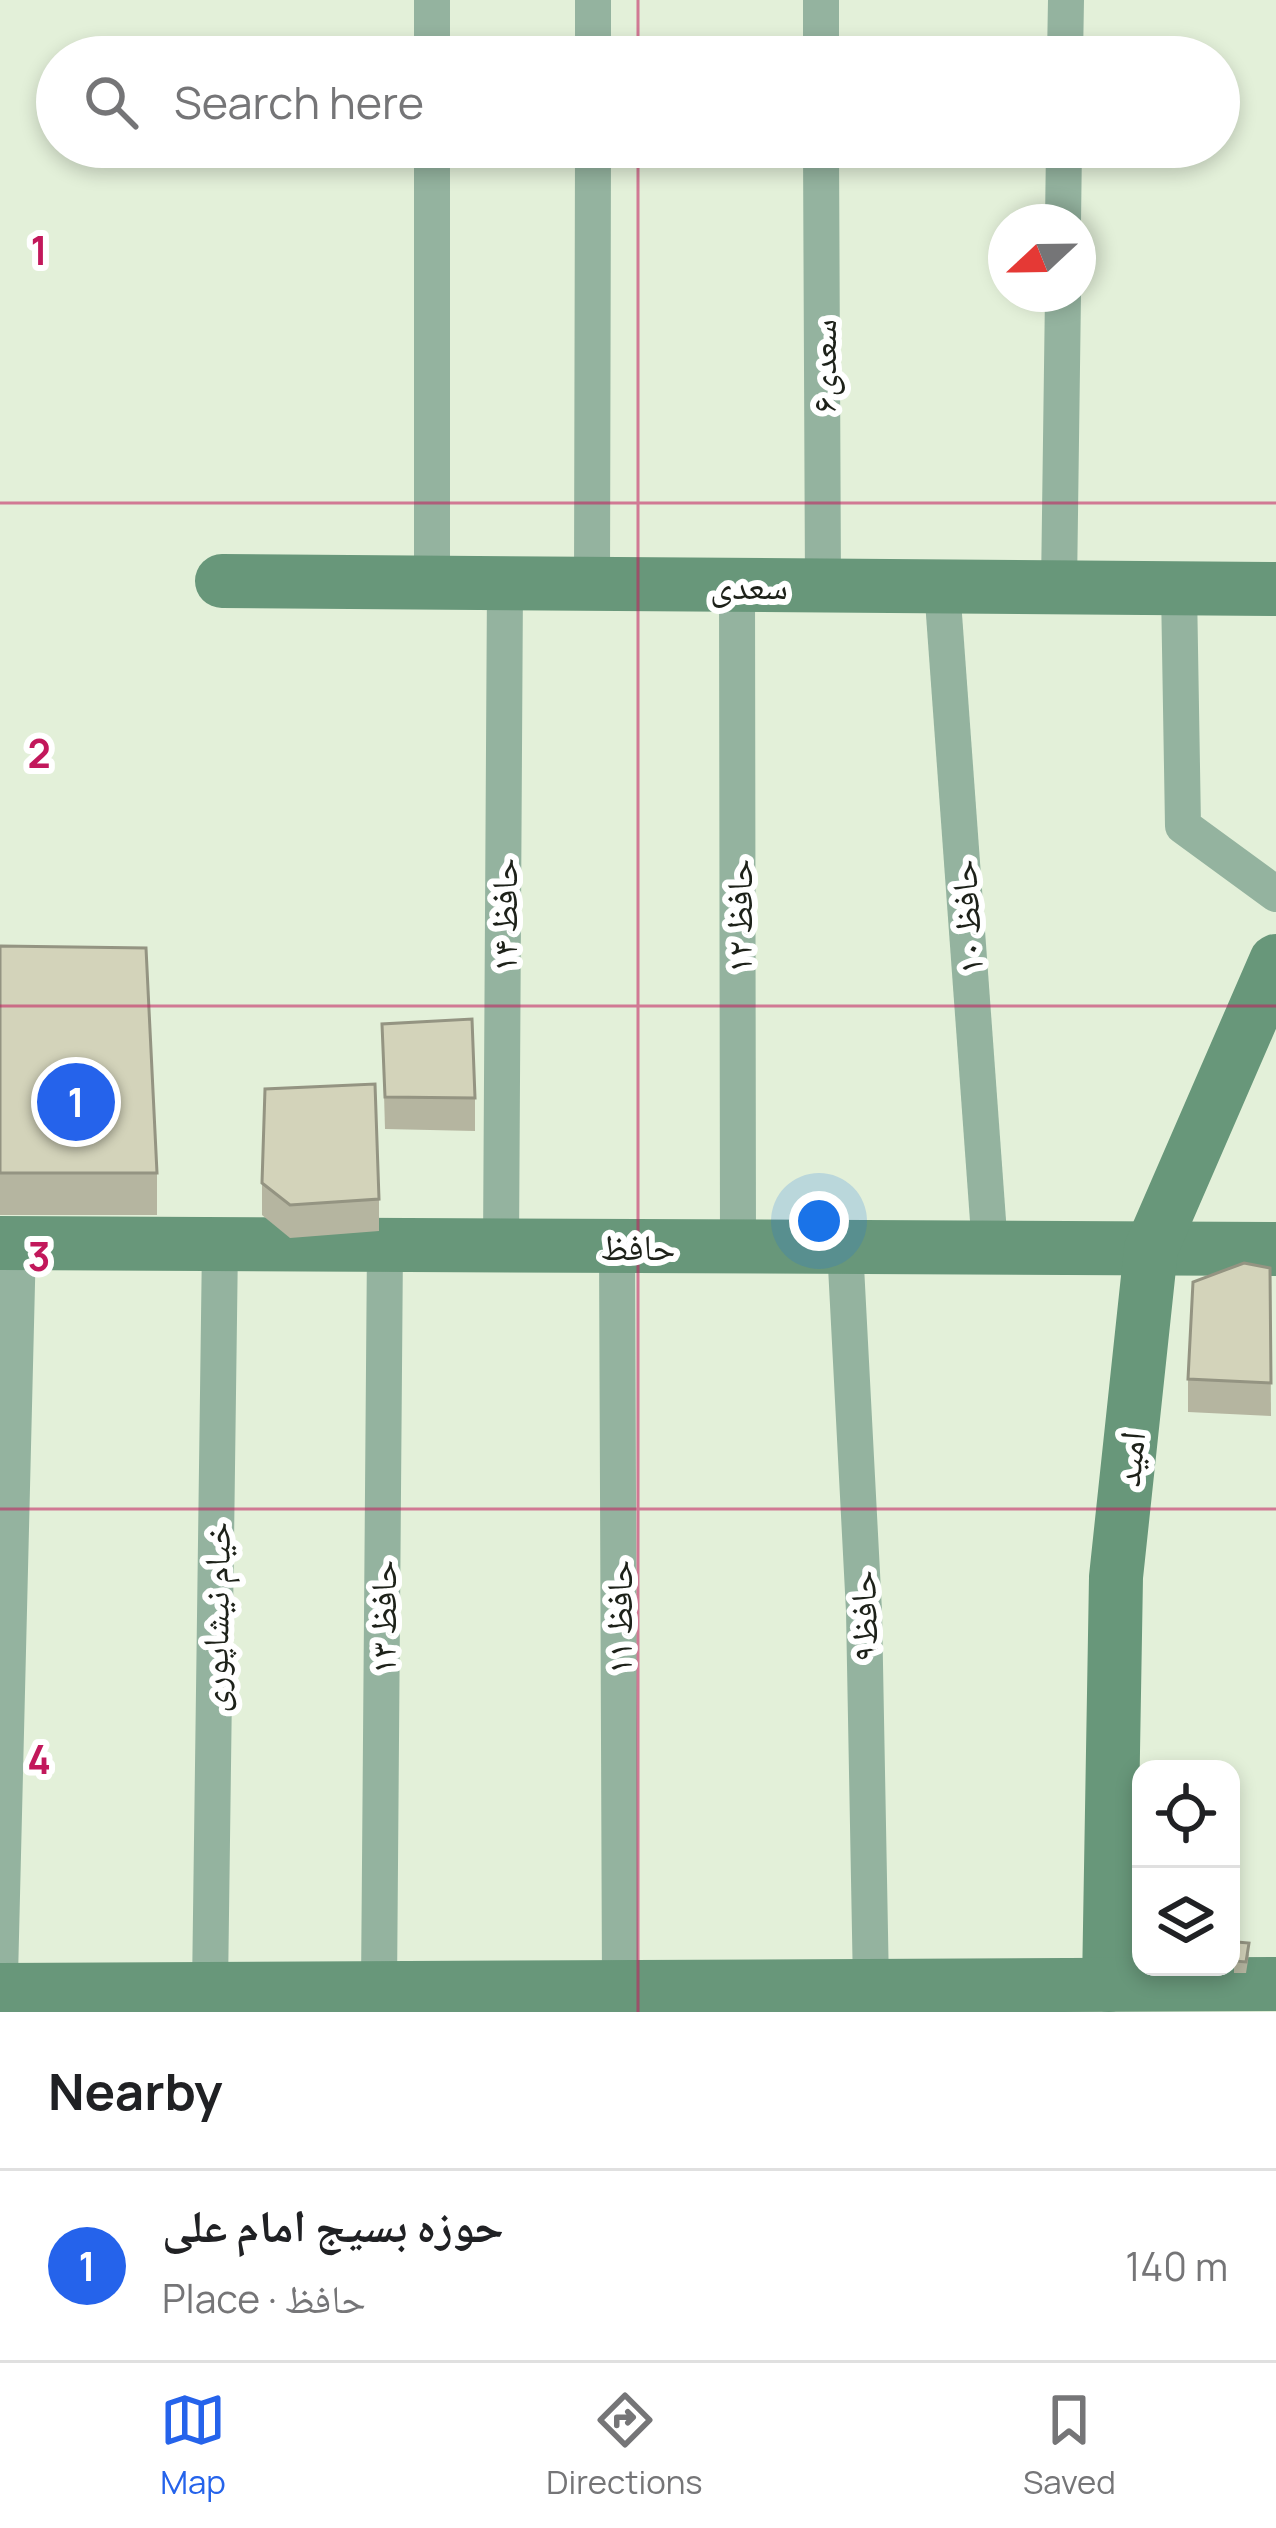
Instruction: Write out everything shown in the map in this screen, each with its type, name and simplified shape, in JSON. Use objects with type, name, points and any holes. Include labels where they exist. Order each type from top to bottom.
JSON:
[{"type":"street","points":[[432,0],[432,36]]},
{"type":"street","points":[[593,0],[593,36]]},
{"type":"street","points":[[821,0],[821,36]]},
{"type":"street","points":[[1065,36],[1066,0]]},
{"type":"street","points":[[432,168],[432,583]]},
{"type":"street","points":[[592,584],[593,168]]},
{"type":"street","name":"سعدی۶","points":[[821,168],[823,586]]},
{"type":"street","points":[[1064,168],[1064,204]]},
{"type":"street","points":[[1059,587],[1063,312]]},
{"type":"street","name":"سعدی","points":[[222,581],[1276,589]]},
{"type":"street","name":"حافظ ۱۴","points":[[501,1246],[506,584]]},
{"type":"street","name":"حافظ ۱۲","points":[[737,586],[738,1247]]},
{"type":"street","name":"حافظ ۱۰","points":[[942,586],[990,1248]]},
{"type":"street","points":[[1179,589],[1183,826],[1276,894]]},
{"type":"street","name":"امید","points":[[1109,1985],[1116,1576],[1151,1249],[1276,961]]},
{"type":"street","points":[[0,1977],[9,1244]]},
{"type":"street","name":"حافظ","points":[[9,1244],[1276,1249]]},
{"type":"street","name":"خیام نیشاپوری","points":[[210,1989],[220,1244]]},
{"type":"street","name":"حافظ ۱۳","points":[[379,1988],[385,1245]]},
{"type":"street","name":"حافظ ۱۱","points":[[617,1246],[620,1987]]},
{"type":"street","name":"حافظ۹","points":[[845,1247],[864,1611],[871,1986]]},
{"type":"street","points":[[0,1990],[136,2001],[210,1989],[379,1988],[435,2000],[620,1987],[697,1999],[871,1986],[950,1999],[1109,1985],[1245,1994]]},
{"type":"building","points":[[0,946],[146,948],[157,1173],[0,1173]]},
{"type":"building","points":[[472,1019],[475,1098],[385,1097],[382,1024]]},
{"type":"building","points":[[375,1084],[379,1199],[290,1205],[262,1183],[265,1089]]},
{"type":"building","points":[[1244,1263],[1270,1268],[1271,1383],[1188,1379],[1193,1282]]},
{"type":"building","points":[[1240,1942],[1249,1943],[1246,1962],[1240,1962]]},
{"type":"place","name":"حوزه بسیج امام علی","points":[[76,1102]]}]
